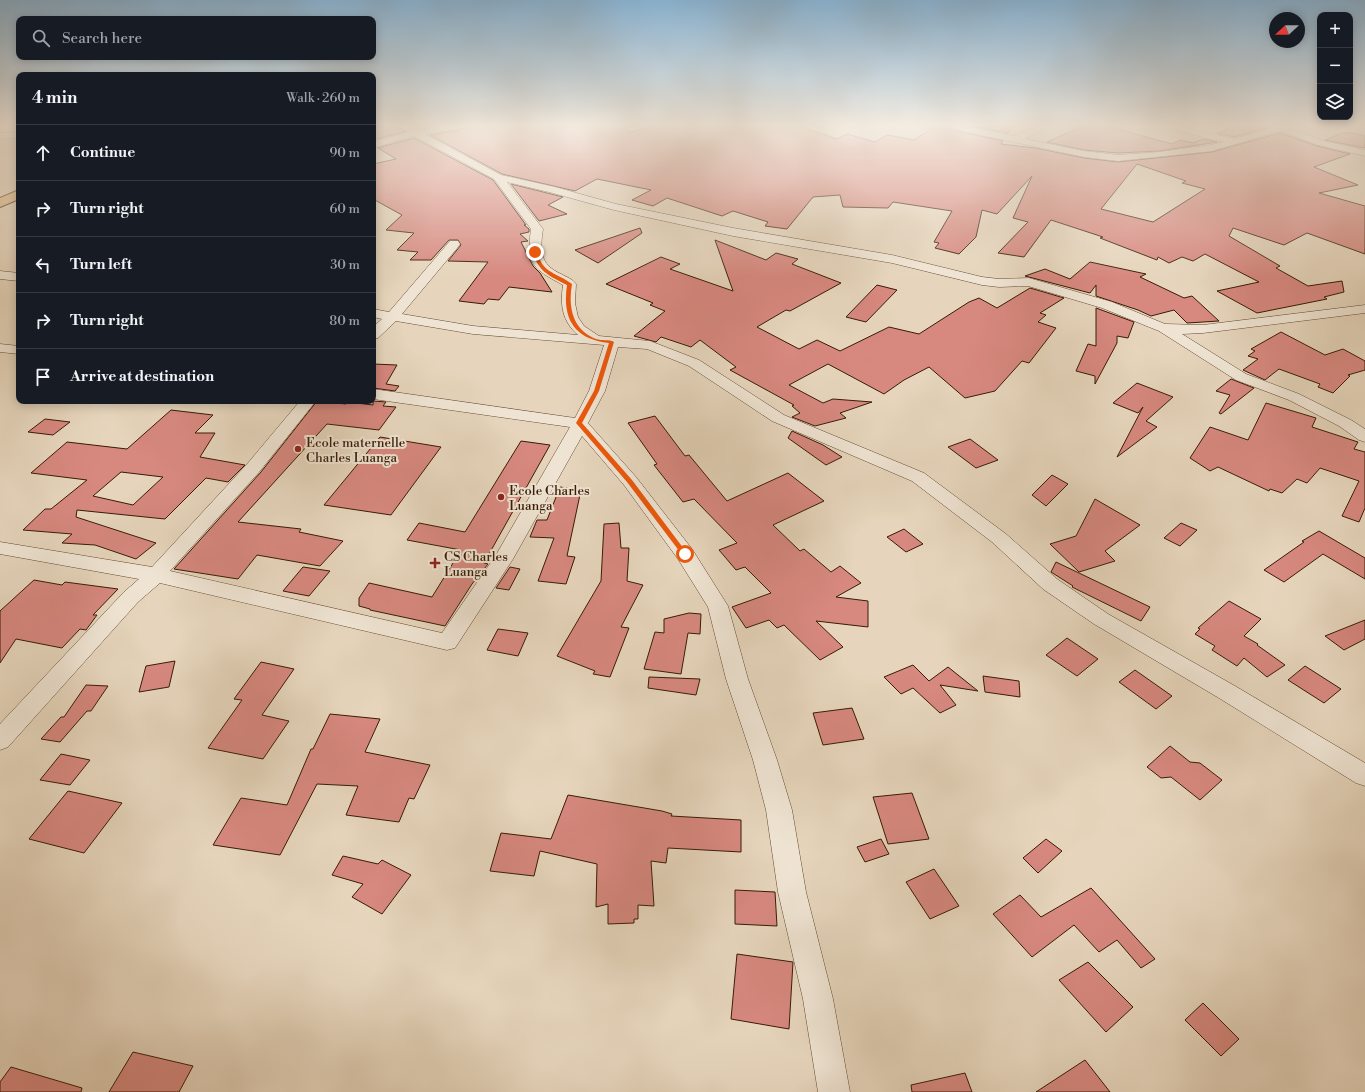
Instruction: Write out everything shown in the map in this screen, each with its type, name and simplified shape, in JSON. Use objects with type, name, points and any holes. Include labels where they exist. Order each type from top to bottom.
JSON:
[{"type":"main road","points":[[0,203],[16,195]]},
{"type":"street","points":[[498,177],[551,189],[614,208],[733,232],[898,260],[982,281],[999,283],[1029,282],[1106,305],[1162,328],[1222,367],[1241,377],[1294,397],[1345,423],[1365,437]]},
{"type":"street","points":[[498,177],[537,229],[535,252],[538,263],[547,272],[570,284],[567,300],[572,321],[580,330],[603,341]]},
{"type":"street","points":[[376,332],[393,316],[454,244]]},
{"type":"street","points":[[0,275],[16,277]]},
{"type":"street","points":[[1162,328],[1184,330],[1365,309]]},
{"type":"street","points":[[376,313],[473,330],[650,345],[694,363],[778,418],[918,477],[999,538],[1050,584],[1101,619],[1227,692],[1365,776]]},
{"type":"street","points":[[0,548],[156,575],[345,617],[447,642],[503,558],[597,391],[603,341]]},
{"type":"street","points":[[0,348],[16,350]]},
{"type":"street","points":[[376,394],[579,423],[634,487],[685,554],[718,606],[737,679],[765,760],[779,810],[792,892],[818,999],[834,1092]]},
{"type":"street","points":[[0,740],[131,597],[156,575],[254,467],[306,404]]},
{"type":"building","points":[[376,177],[487,177],[493,180],[526,225],[524,225],[529,229],[529,232],[520,234],[528,241],[521,242],[533,266],[540,273],[552,292],[509,287],[499,300],[488,299],[484,304],[459,301],[488,262],[448,261],[461,245],[458,240],[449,240],[431,260],[410,260],[418,252],[397,250],[414,233],[386,230],[402,215],[376,201]]},
{"type":"building","points":[[515,177],[1031,177],[997,214],[982,210],[976,237],[959,254],[935,248],[939,243],[934,242],[952,211],[893,202],[888,208],[843,207],[840,195],[813,197],[787,229],[765,226],[768,222],[733,211],[722,216],[667,198],[653,206],[632,200],[651,190],[597,179],[575,191]]},
{"type":"building","points":[[1032,177],[1127,177],[1101,209],[1153,222],[1205,189],[1182,183],[1186,181],[1174,177],[1338,177],[1358,185],[1319,193],[1365,206],[1365,254],[1307,233],[1284,245],[1233,228],[1229,236],[1280,266],[1276,268],[1308,286],[1342,281],[1344,292],[1324,297],[1327,299],[1257,313],[1217,291],[1259,282],[1205,254],[1193,261],[1182,257],[1169,263],[1158,257],[1157,260],[1100,238],[1103,237],[1051,220],[1024,257],[998,253],[1028,222],[1013,218]]},
{"type":"building","points":[[511,184],[563,197],[548,205],[567,214],[539,221]]},
{"type":"building","points":[[640,228],[642,233],[598,263],[575,250]]},
{"type":"building","points":[[715,240],[766,260],[776,253],[798,259],[792,264],[841,283],[790,311],[786,310],[757,327],[799,349],[817,340],[840,351],[889,327],[919,334],[969,302],[979,298],[997,308],[1030,288],[1064,298],[1040,313],[1046,315],[1038,322],[1056,328],[1029,363],[1022,361],[995,391],[965,398],[929,367],[904,380],[884,394],[828,364],[789,385],[823,403],[833,399],[872,402],[840,413],[846,418],[815,426],[792,417],[800,413],[792,406],[794,405],[730,370],[736,367],[700,340],[691,347],[661,337],[656,342],[634,336],[665,311],[650,305],[653,303],[606,284],[661,257],[680,264],[670,269],[733,291]]},
{"type":"building","points":[[1090,262],[1146,274],[1140,277],[1184,298],[1192,296],[1219,321],[1187,323],[1174,310],[1151,316],[1096,296],[1096,285],[1090,293],[1025,276],[1045,269],[1070,279]]},
{"type":"building","points":[[877,285],[897,290],[866,322],[846,317]]},
{"type":"building","points":[[1096,308],[1134,322],[1128,338],[1117,336],[1117,343],[1095,384],[1095,376],[1076,371],[1088,344],[1096,346]]},
{"type":"building","points":[[1281,332],[1325,355],[1343,349],[1365,361],[1365,370],[1348,375],[1350,376],[1333,393],[1318,387],[1320,384],[1279,369],[1265,380],[1243,370],[1258,359],[1248,356],[1255,351],[1251,349]]},
{"type":"building","points":[[376,364],[397,365],[386,384],[399,386],[395,391],[376,388]]},
{"type":"building","points":[[1231,379],[1254,388],[1221,414],[1219,413],[1230,395],[1216,391]]},
{"type":"building","points":[[1137,383],[1173,397],[1146,421],[1157,427],[1117,457],[1143,407],[1138,413],[1113,403]]},
{"type":"building","points":[[376,401],[386,402],[383,406],[396,407],[379,430],[327,424],[238,522],[301,529],[299,532],[343,541],[320,566],[257,555],[238,579],[174,569],[261,472],[315,404],[373,405],[376,404]]},
{"type":"building","points":[[1266,403],[1316,418],[1312,427],[1358,442],[1354,449],[1365,452],[1365,508],[1359,522],[1342,516],[1359,481],[1320,468],[1307,483],[1297,479],[1282,493],[1270,489],[1269,491],[1218,467],[1210,471],[1190,458],[1210,427],[1248,440]]},
{"type":"building","points":[[171,410],[213,415],[195,433],[215,433],[200,457],[245,465],[228,482],[206,478],[165,519],[77,510],[76,517],[156,543],[136,559],[95,545],[62,543],[72,534],[23,530],[45,509],[51,509],[87,480],[31,473],[67,442],[127,449]],"holes":[[[121,472],[163,477],[133,505],[93,496]]]},
{"type":"building","points":[[655,416],[685,456],[689,455],[727,501],[788,473],[824,501],[773,525],[800,551],[804,549],[831,572],[840,566],[861,583],[836,597],[868,601],[868,627],[816,621],[843,647],[820,660],[784,625],[777,628],[769,620],[746,628],[732,607],[771,593],[745,567],[736,570],[719,550],[737,543],[694,499],[683,502],[654,465],[657,464],[628,423]]},
{"type":"building","points":[[45,419],[70,422],[53,435],[28,432]]},
{"type":"building","points":[[792,431],[823,445],[842,457],[826,465],[788,438]]},
{"type":"building","points":[[380,437],[441,447],[391,515],[324,505]]},
{"type":"building","points":[[970,439],[998,460],[976,468],[948,447]]},
{"type":"building","points":[[521,441],[550,445],[484,563],[488,564],[472,584],[445,626],[370,610],[359,606],[359,598],[369,583],[432,597],[461,550],[407,540],[419,523],[465,532]]},
{"type":"building","points":[[1052,475],[1068,484],[1046,506],[1032,495]]},
{"type":"building","points":[[560,487],[581,490],[567,556],[575,557],[566,584],[538,581],[554,538],[530,537],[537,520],[547,520]]},
{"type":"building","points":[[1095,499],[1140,525],[1105,551],[1115,561],[1079,572],[1050,544],[1076,536]]},
{"type":"building","points":[[619,523],[621,548],[629,548],[627,581],[643,585],[621,627],[629,628],[610,677],[593,674],[595,671],[557,656],[601,581],[604,524]]},
{"type":"building","points":[[1181,523],[1197,530],[1180,546],[1164,538]]},
{"type":"building","points":[[904,529],[923,544],[906,552],[887,537]]},
{"type":"building","points":[[1319,531],[1365,558],[1365,579],[1323,554],[1284,582],[1264,570],[1304,542],[1302,541]]},
{"type":"building","points":[[1056,562],[1150,607],[1141,621],[1072,587],[1073,586],[1051,572]]},
{"type":"building","points":[[303,567],[330,571],[309,596],[283,591]]},
{"type":"building","points":[[510,567],[520,569],[509,590],[496,588]]},
{"type":"building","points":[[34,580],[62,585],[65,582],[118,589],[93,615],[97,615],[86,630],[80,629],[62,648],[16,639],[0,663],[0,611]]},
{"type":"building","points":[[1229,601],[1261,619],[1244,636],[1258,644],[1257,645],[1285,665],[1267,677],[1244,658],[1237,666],[1212,650],[1215,646],[1195,634],[1200,629],[1198,628]]},
{"type":"building","points":[[689,613],[701,614],[700,634],[688,633],[681,674],[644,669],[655,632],[664,633],[664,619]]},
{"type":"building","points":[[1365,620],[1365,639],[1344,650],[1325,636]]},
{"type":"building","points":[[498,629],[528,633],[518,656],[487,650]]},
{"type":"building","points":[[1067,638],[1098,659],[1077,676],[1046,655]]},
{"type":"building","points":[[175,661],[169,687],[139,692],[146,666]]},
{"type":"building","points":[[261,662],[294,669],[262,715],[289,721],[263,759],[208,748],[242,700],[234,699]]},
{"type":"building","points":[[913,665],[929,681],[948,667],[978,691],[940,685],[956,705],[940,713],[913,688],[901,694],[884,677]]},
{"type":"building","points":[[1305,666],[1341,689],[1324,703],[1288,680]]},
{"type":"building","points":[[1135,670],[1172,696],[1156,709],[1119,682]]},
{"type":"building","points":[[983,676],[1019,681],[1020,697],[985,692]]},
{"type":"building","points":[[649,677],[700,679],[696,695],[648,688]]},
{"type":"building","points":[[86,685],[108,686],[91,711],[87,711],[60,742],[41,739],[61,717],[64,717]]},
{"type":"building","points":[[852,708],[864,739],[823,745],[813,713]]},
{"type":"building","points":[[330,714],[380,719],[365,752],[430,765],[414,799],[409,798],[399,822],[346,815],[358,786],[317,784],[280,855],[213,845],[241,798],[287,805],[311,749],[313,749]]},
{"type":"building","points":[[1170,746],[1190,762],[1200,763],[1222,780],[1200,800],[1171,777],[1161,778],[1147,767]]},
{"type":"building","points":[[61,754],[90,760],[70,785],[40,780]]},
{"type":"building","points":[[68,791],[122,803],[84,853],[29,839]]},
{"type":"building","points":[[912,793],[929,839],[888,844],[873,797]]},
{"type":"building","points":[[568,795],[662,811],[672,814],[671,816],[741,820],[741,852],[668,848],[666,863],[651,861],[654,906],[638,905],[638,919],[634,919],[634,923],[608,924],[608,904],[596,907],[597,864],[540,851],[534,876],[490,871],[501,833],[551,839]]},
{"type":"building","points":[[881,839],[889,854],[865,862],[857,847]]},
{"type":"building","points":[[1046,839],[1062,851],[1038,873],[1023,858]]},
{"type":"building","points":[[343,856],[378,864],[382,860],[411,875],[382,914],[352,897],[363,884],[332,875]]},
{"type":"building","points":[[934,869],[959,906],[930,919],[906,882]]},
{"type":"building","points":[[1091,888],[1155,959],[1141,968],[1117,940],[1099,952],[1074,925],[1032,957],[993,914],[1020,895],[1041,917]]},
{"type":"building","points":[[735,890],[775,892],[777,926],[735,924]]},
{"type":"building","points":[[737,954],[793,962],[789,1029],[731,1019]]},
{"type":"building","points":[[1088,962],[1133,1007],[1106,1032],[1059,980]]},
{"type":"building","points":[[1203,1003],[1239,1039],[1221,1056],[1185,1020]]},
{"type":"building","points":[[133,1052],[193,1066],[179,1092],[109,1092]]},
{"type":"building","points":[[1085,1060],[1110,1092],[1036,1092]]},
{"type":"building","points":[[11,1067],[82,1088],[81,1092],[0,1092],[0,1082]]},
{"type":"building","points":[[965,1073],[972,1092],[912,1092],[911,1085]]},
{"type":"place","name":"Ecole maternelle Charles Luanga","points":[[298,449]]},
{"type":"place","name":"Ecole Charles Luanga","points":[[501,497]]},
{"type":"place","name":"CS Charles Luanga","points":[[435,563]]},
{"type":"route","points":[[535,252],[538,263],[547,272],[570,284],[567,300],[572,321],[580,330],[594,340],[612,342],[597,391],[579,423],[589,432],[630,481],[685,554]]}]
